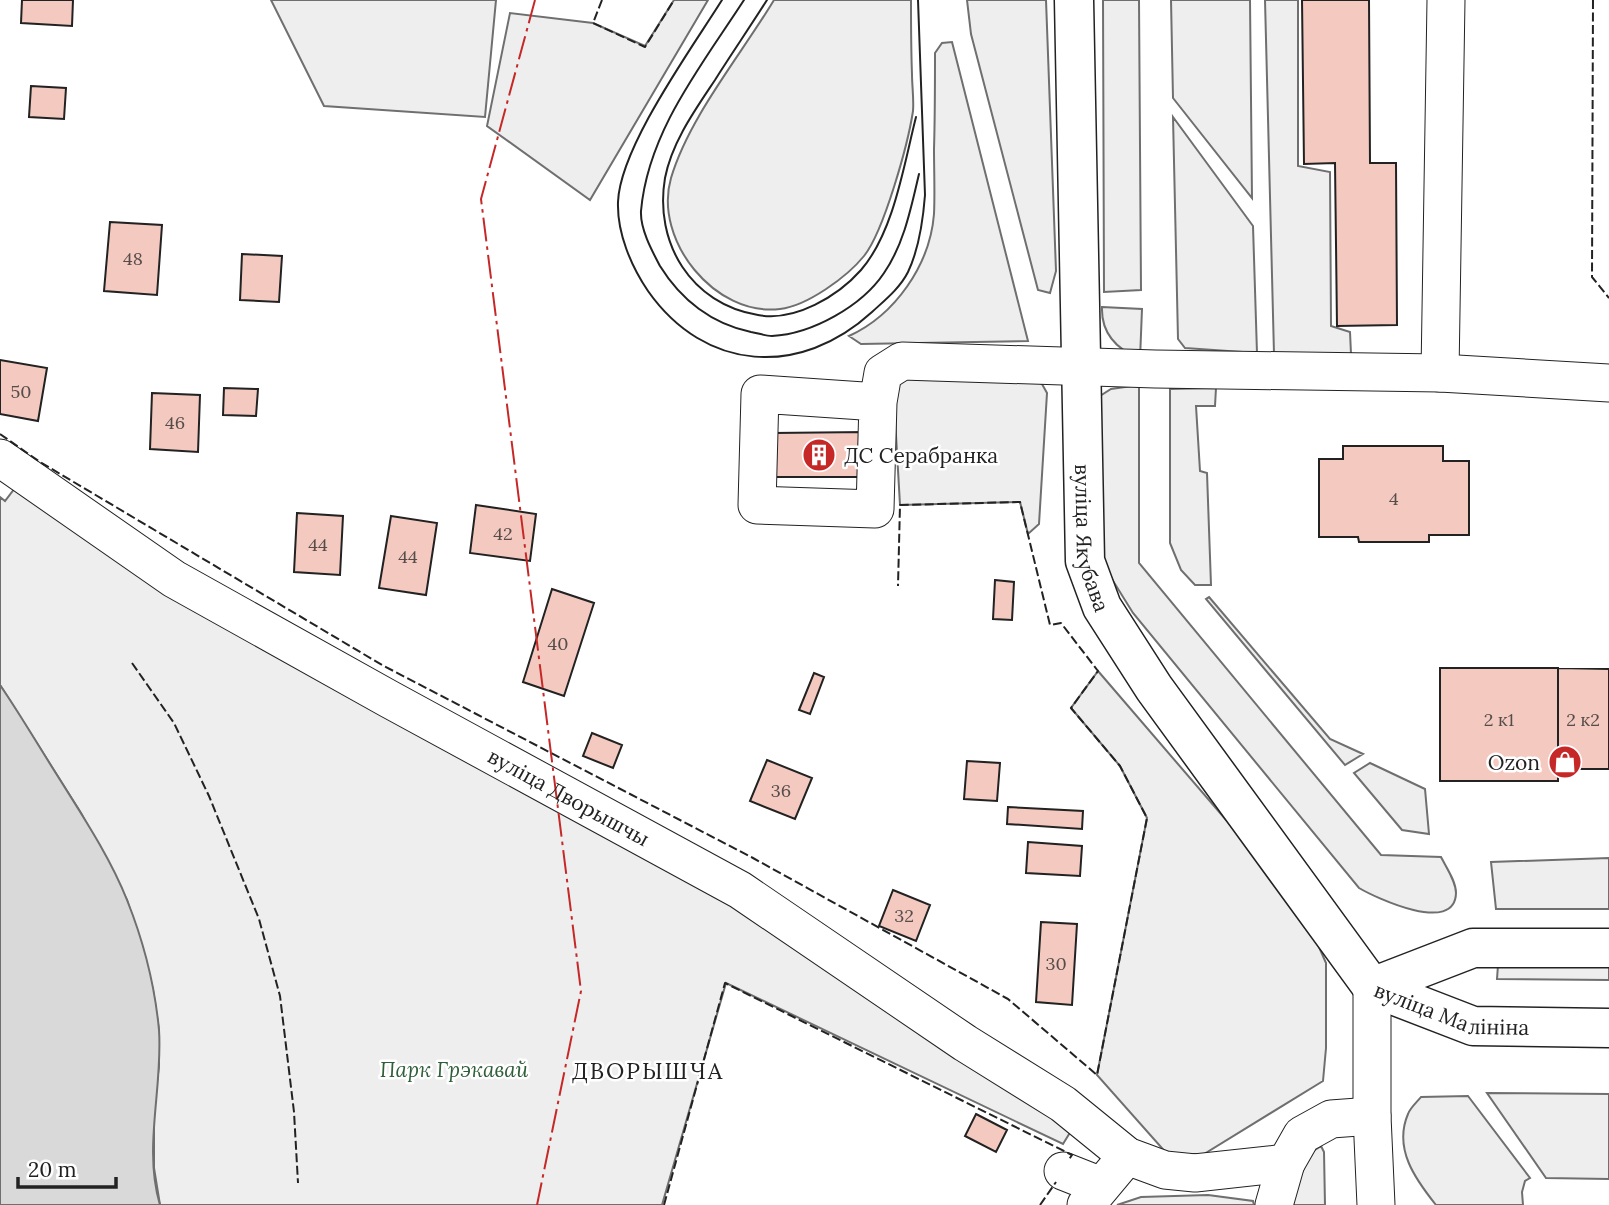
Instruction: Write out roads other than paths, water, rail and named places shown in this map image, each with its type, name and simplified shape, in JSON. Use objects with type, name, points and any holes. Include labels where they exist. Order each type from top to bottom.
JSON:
[{"type":"main road","name":"вуліца Якубава","points":[[1074,0],[1085,561],[1102,607],[1154,688],[1372,987]]},
{"type":"main road","name":"вуліца Малініна","points":[[1372,987],[1473,948],[1609,948]]},
{"type":"main road","name":"вуліца Малініна","points":[[1372,987],[1473,1026],[1609,1028]]},
{"type":"street","points":[[1440,373],[1446,0]]},
{"type":"street","points":[[878,402],[883,373],[902,361],[1440,373],[1609,383]]},
{"type":"street","name":"вуліца Дворышчы","points":[[0,457],[174,579],[740,890],[965,1043],[1063,1104],[1127,1156],[1165,1171],[1195,1173],[1286,1163]]},
{"type":"street","points":[[1372,987],[1372,1116],[1376,1205]]},
{"type":"street","points":[[1274,1205],[1286,1163],[1302,1135],[1331,1119],[1372,1116]]},
{"type":"street","points":[[1063,1171],[1094,1195],[1127,1156]]},
{"type":"tram line","points":[[722,0],[644,127],[622,179],[618,214],[626,249],[636,271],[648,291],[671,318],[697,338],[725,351],[754,357],[785,356],[815,348],[844,333],[887,298],[908,272],[920,235],[925,195],[918,0]]},
{"type":"tram line","points":[[744,0],[679,100],[654,153],[646,182],[641,211],[644,232],[660,266],[688,300],[723,323],[769,336],[803,330],[835,316],[875,285],[891,262],[906,225],[919,174]]},
{"type":"tram line","points":[[767,0],[685,127],[668,165],[663,202],[665,225],[682,267],[696,284],[734,309],[772,316],[801,311],[840,289],[861,270],[882,237],[902,176],[916,117]]},
{"type":"place","name":"ДС Серабранка","points":[[819,455]]},
{"type":"place","name":"Ozon","points":[[1565,762]]},
{"type":"district","name":"ДВОРЫШЧА","points":[[648,1070]]},
{"type":"park label","name":"Парк Грэкавай","points":[[454,1069]]}]
